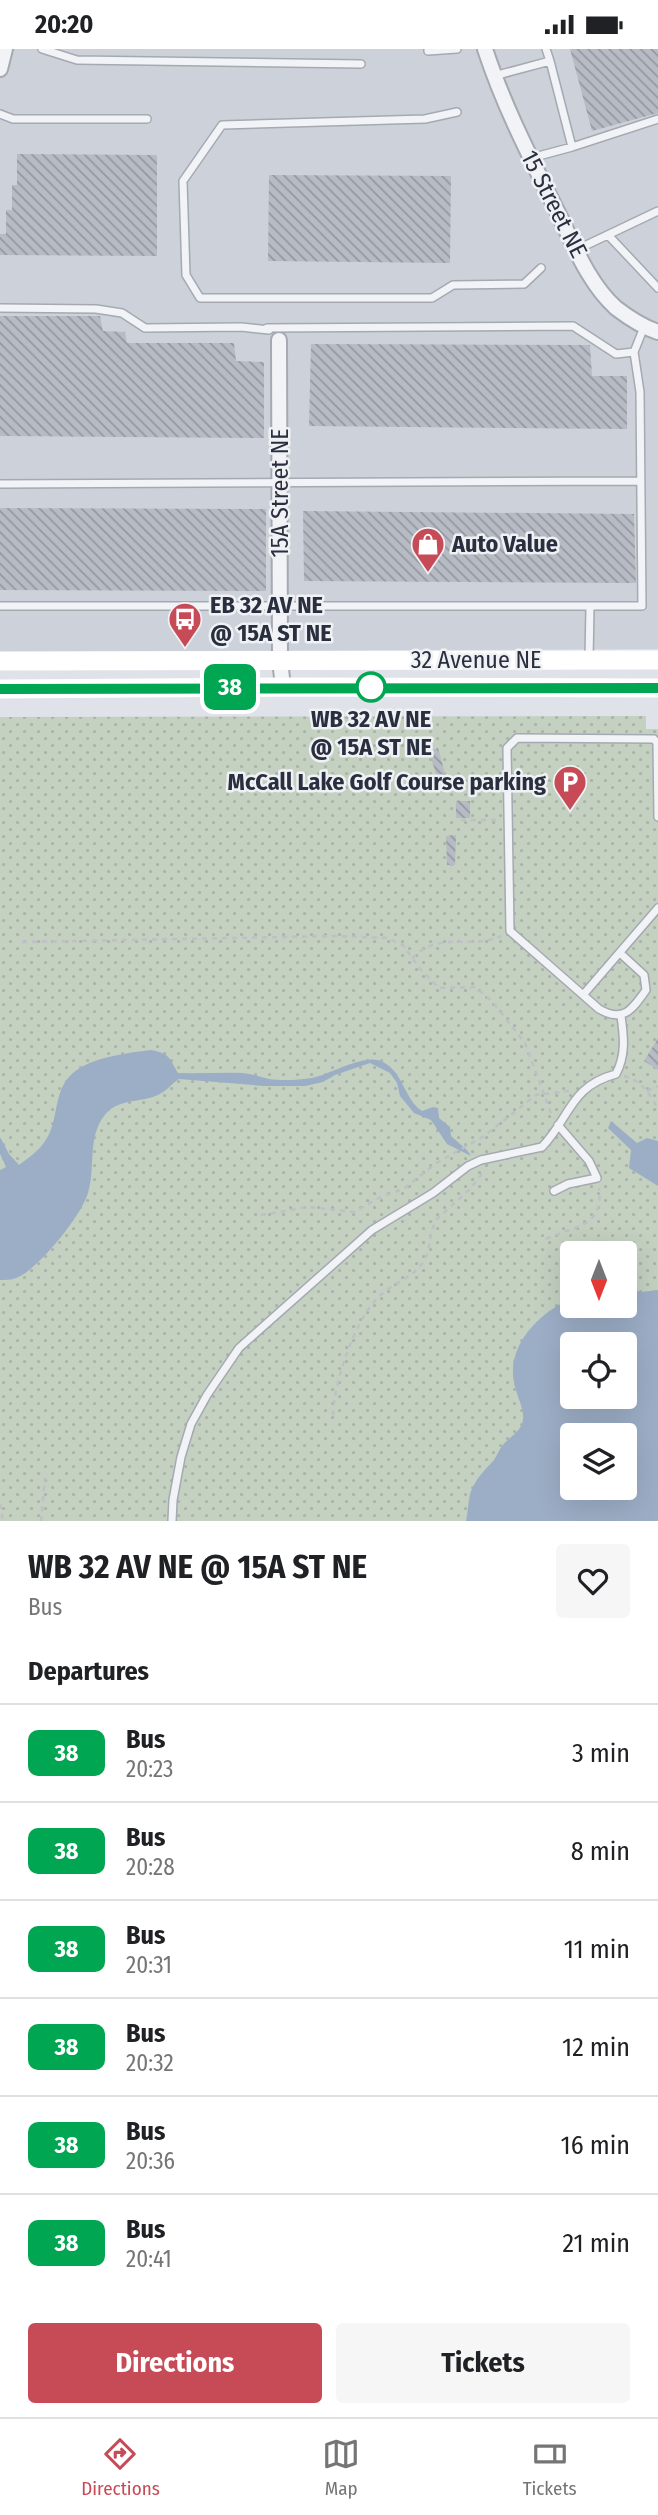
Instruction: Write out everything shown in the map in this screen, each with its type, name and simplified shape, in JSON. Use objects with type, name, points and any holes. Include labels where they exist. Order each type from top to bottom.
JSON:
[{"type":"main road","name":"32 Avenue NE","points":[[0,661],[658,660]]},
{"type":"main road","name":"32 Avenue NE","points":[[0,689],[658,688]]},
{"type":"street","points":[[0,69],[5,49]]},
{"type":"street","name":"15 Street NE","points":[[485,49],[494,76],[531,158],[594,281],[615,307],[651,330]]},
{"type":"street","name":"15A Street NE","points":[[279,340],[280,660],[283,687]]},
{"type":"lane","points":[[42,49],[77,60],[361,64]]},
{"type":"lane","points":[[428,49],[457,49]]},
{"type":"lane","points":[[546,49],[572,147]]},
{"type":"lane","points":[[494,76],[550,61]]},
{"type":"lane","points":[[457,112],[425,119],[222,125],[183,181],[186,275],[200,297],[432,297],[453,285],[524,284],[541,268]]},
{"type":"lane","points":[[0,114],[13,119],[147,119]]},
{"type":"lane","points":[[531,158],[658,119]]},
{"type":"lane","points":[[576,250],[658,211]]},
{"type":"lane","points":[[608,235],[658,288]]},
{"type":"lane","points":[[0,308],[96,309],[122,313],[145,328],[573,326],[616,354],[635,352]]},
{"type":"lane","points":[[267,328],[279,340]]},
{"type":"lane","points":[[0,606],[642,606],[640,392],[635,352],[651,330]]},
{"type":"lane","points":[[0,484],[641,481]]},
{"type":"lane","points":[[589,660],[590,607]]},
{"type":"lane","points":[[620,953],[645,975],[647,983],[641,997],[621,1016],[609,1015],[510,931],[507,748],[517,738],[654,739],[657,743],[658,817]]},
{"type":"lane","points":[[583,995],[658,908]]},
{"type":"lane","points":[[172,1521],[181,1457],[191,1424],[239,1348],[372,1230],[433,1193],[468,1166],[481,1160],[542,1147],[583,1089],[604,1077],[616,1075],[622,1063],[624,1042],[621,1016]]},
{"type":"lane","points":[[554,1191],[568,1184],[597,1178],[589,1161],[558,1125]]},
{"type":"path","points":[[461,820],[491,820]]},
{"type":"path","points":[[412,958],[434,944],[482,943],[510,931]]},
{"type":"path","points":[[22,942],[336,936],[387,938],[402,945],[439,988],[475,987],[491,1000],[525,1042],[550,1113],[558,1125]]},
{"type":"path","points":[[616,1075],[631,1078],[647,1091],[658,1109]]},
{"type":"path","points":[[647,1091],[658,1086]]},
{"type":"path","points":[[261,1215],[308,1207],[354,1212],[405,1188],[435,1164],[484,1136],[536,1095],[583,1089]]},
{"type":"path","points":[[333,1415],[345,1353],[371,1308],[385,1291],[405,1280],[421,1265],[428,1254],[433,1225],[437,1219],[470,1189],[498,1157]]},
{"type":"path","points":[[546,1239],[587,1223],[594,1217],[600,1202],[597,1178]]},
{"type":"path","points":[[41,1521],[45,1478]]},
{"type":"path","points":[[0,1504],[3,1521]]},
{"type":"shaded area","points":[[0,49],[658,49],[658,649],[0,652]]},
{"type":"green space","points":[[646,716],[646,729],[658,729],[658,1521],[0,1521],[0,717]]},
{"type":"water","points":[[151,1050],[166,1055],[178,1073],[243,1073],[279,1080],[312,1078],[367,1060],[383,1062],[395,1073],[416,1106],[422,1111],[438,1108],[439,1118],[450,1127],[451,1136],[471,1156],[447,1144],[431,1120],[414,1113],[400,1096],[397,1083],[390,1073],[370,1063],[323,1082],[305,1086],[264,1086],[179,1079],[158,1095],[109,1110],[95,1134],[88,1193],[77,1215],[58,1241],[35,1265],[16,1278],[0,1280],[0,1170],[6,1167],[0,1154],[0,1137],[19,1165],[38,1150],[47,1138],[62,1088],[73,1073],[100,1059]]},
{"type":"water","points":[[611,1121],[637,1143],[647,1138],[658,1141],[658,1186],[629,1168],[631,1150],[608,1128]]},
{"type":"water","points":[[658,1290],[658,1521],[466,1521],[474,1484],[523,1421],[513,1375],[514,1360],[519,1347],[536,1323],[559,1305],[560,1318],[637,1318],[637,1291]]},
{"type":"building","points":[[570,49],[658,49],[658,113],[592,131]]},
{"type":"building","points":[[17,154],[157,155],[157,256],[0,255],[0,234],[6,234],[6,210],[12,210],[12,185],[17,185]]},
{"type":"building","points":[[269,175],[451,176],[450,263],[268,261]]},
{"type":"building","points":[[0,316],[100,316],[103,331],[125,332],[127,343],[234,343],[236,361],[264,362],[264,438],[0,436]]},
{"type":"building","points":[[311,344],[590,345],[592,376],[627,376],[627,429],[309,426]]},
{"type":"building","points":[[0,508],[266,509],[266,591],[0,590]]},
{"type":"building","points":[[303,511],[634,514],[636,583],[304,581]]},
{"type":"building","points":[[438,748],[447,781],[439,784],[429,751]]},
{"type":"building","points":[[456,801],[470,801],[470,818],[456,818]]},
{"type":"building","points":[[456,835],[455,865],[447,865],[446,836]]},
{"type":"building","points":[[658,1038],[658,1070],[644,1061]]},
{"type":"bus line","name":"38","points":[[0,689],[658,688]]},
{"type":"place","name":"Auto Value","points":[[428,574]]},
{"type":"place","name":"EB 32 AV NE @ 15A ST NE","points":[[185,649]]},
{"type":"place","name":"WB 32 AV NE @ 15A ST NE","points":[[371,687]]},
{"type":"place","name":"McCall Lake Golf Course parking","points":[[570,812]]}]
